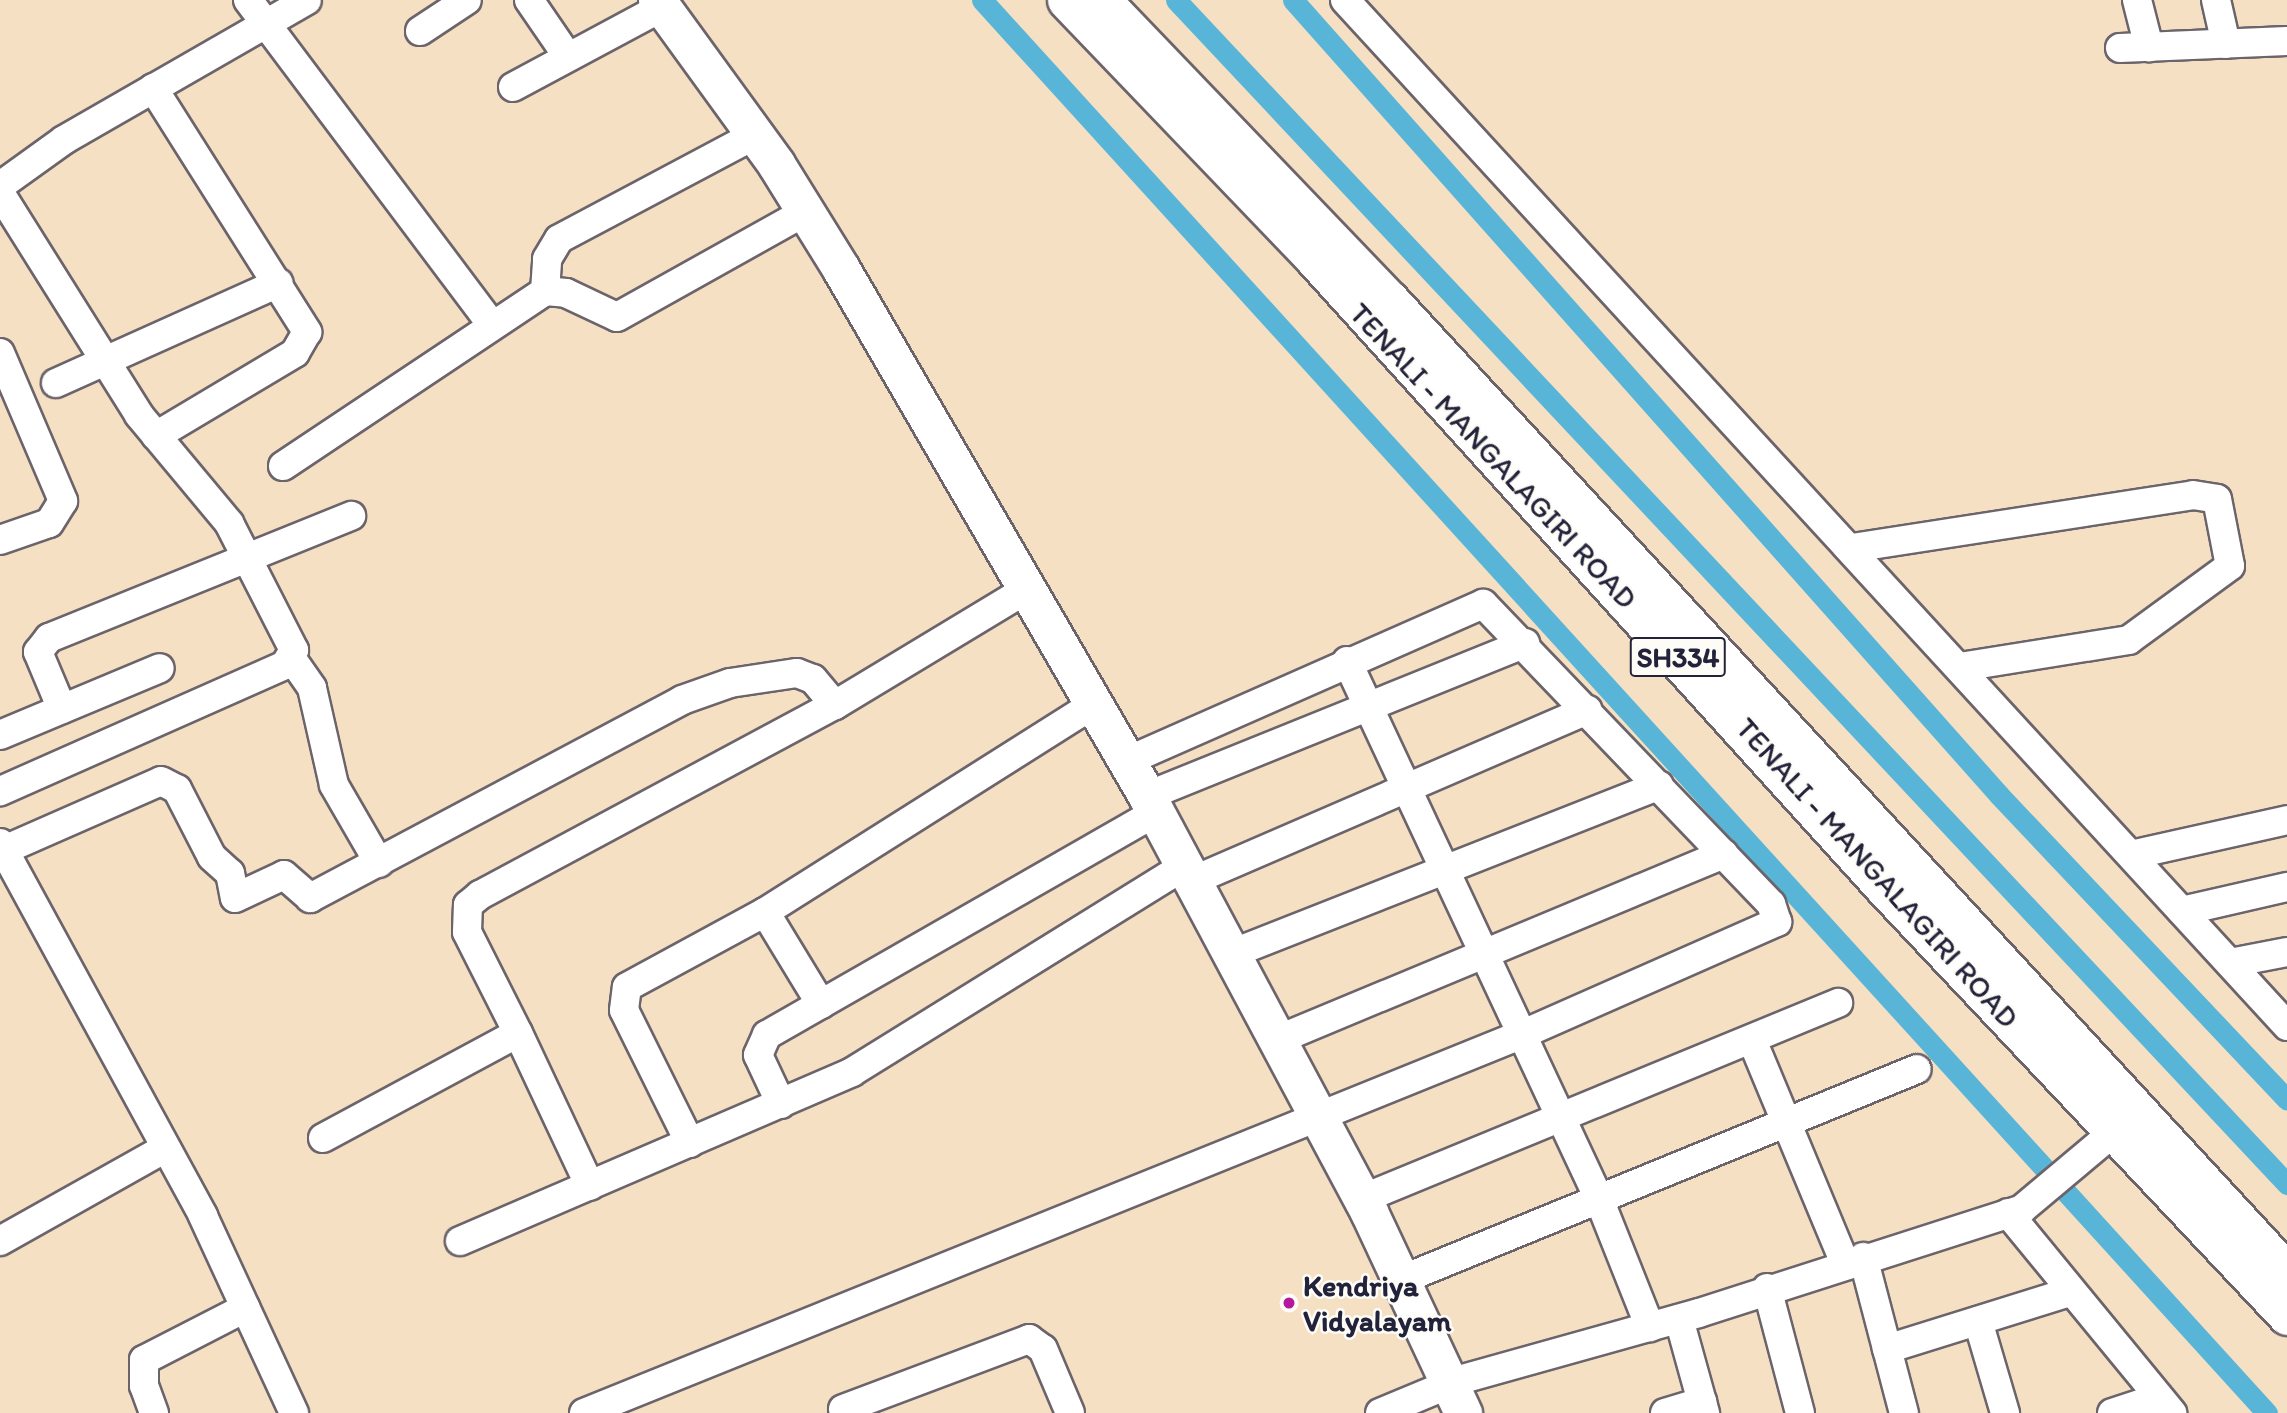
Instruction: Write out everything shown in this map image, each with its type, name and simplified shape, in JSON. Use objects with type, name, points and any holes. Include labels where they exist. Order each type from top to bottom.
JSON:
[{"type":"main road","name":"TENALI - MANGALAGIRI ROAD","points":[[1066,0],[1315,260],[1884,888],[2117,1130],[2287,1316]]},
{"type":"main road","name":"SH334","points":[[1102,0],[1390,300],[2117,1130],[2287,1272]]},
{"type":"main road","points":[[660,3],[755,135],[805,212],[1151,804],[1362,1199],[1457,1398]]},
{"type":"street","points":[[248,0],[492,325]]},
{"type":"street","points":[[307,0],[153,88],[2,180],[102,362],[247,554],[291,640],[292,659],[312,688],[334,785],[379,863]]},
{"type":"street","points":[[420,31],[467,0]]},
{"type":"street","points":[[529,0],[568,57]]},
{"type":"street","points":[[1345,0],[1852,548],[2287,1026]]},
{"type":"street","points":[[2137,0],[2149,47]]},
{"type":"street","points":[[2216,0],[2226,44]]},
{"type":"street","points":[[513,87],[660,3]]},
{"type":"street","points":[[2120,48],[2287,41]]},
{"type":"street","points":[[153,88],[303,318],[303,343],[156,436]]},
{"type":"street","points":[[545,291],[547,259],[558,239],[755,135]]},
{"type":"street","points":[[283,466],[545,291],[566,293],[617,317],[805,212]]},
{"type":"street","points":[[56,383],[279,283]]},
{"type":"street","points":[[0,353],[63,501],[49,523],[0,540]]},
{"type":"street","points":[[1852,548],[2193,495],[2217,499],[2230,566],[2129,640],[1961,667]]},
{"type":"street","points":[[62,709],[40,661],[41,643],[247,554],[351,516]]},
{"type":"street","points":[[590,1186],[467,932],[468,905],[835,705],[1026,590]]},
{"type":"street","points":[[584,1413],[1523,1034],[1770,930],[1777,912],[1490,607],[1475,604],[1125,762]]},
{"type":"street","points":[[781,1104],[759,1044],[821,1004],[1151,804],[1369,707],[1525,643]]},
{"type":"street","points":[[0,791],[292,659]]},
{"type":"street","points":[[1347,661],[1447,869],[1599,1199],[1650,1326]]},
{"type":"street","points":[[0,735],[160,668]]},
{"type":"street","points":[[287,1411],[246,1308],[166,1148],[9,879],[2,847],[161,781],[177,789],[212,857],[230,873],[234,898],[284,875],[310,898],[670,706],[719,686],[797,673],[813,679],[835,705]]},
{"type":"street","points":[[690,1143],[623,999],[637,979],[765,912],[1092,705]]},
{"type":"street","points":[[460,1241],[852,1072],[1188,874],[1408,788],[1588,710]]},
{"type":"street","points":[[1231,954],[1659,785]]},
{"type":"street","points":[[2131,855],[2287,820]]},
{"type":"street","points":[[1277,1040],[1724,854]]},
{"type":"street","points":[[2182,911],[2287,887]]},
{"type":"street","points":[[765,912],[821,1004]]},
{"type":"street","points":[[2230,963],[2287,952]]},
{"type":"street","points":[[1362,1199],[1838,1003]]},
{"type":"street","points":[[323,1139],[518,1033]]},
{"type":"street","points":[[1752,1040],[1854,1260],[1887,1349],[1904,1413]]},
{"type":"street","points":[[1401,1280],[1917,1069]]},
{"type":"street","points":[[1380,1413],[1457,1398],[1650,1326],[2008,1213],[2040,1198],[2117,1130]]},
{"type":"street","points":[[0,1241],[166,1148]]},
{"type":"street","points":[[2008,1213],[2165,1405]]},
{"type":"street","points":[[1767,1288],[1800,1413]]},
{"type":"street","points":[[1887,1349],[2070,1292]]},
{"type":"street","points":[[154,1413],[144,1386],[144,1360],[246,1308]]},
{"type":"street","points":[[1665,1413],[1703,1408],[1679,1319]]},
{"type":"street","points":[[1978,1321],[2005,1413]]},
{"type":"street","points":[[843,1409],[1029,1339],[1043,1349],[1070,1413]]},
{"type":"street","points":[[2112,1413],[2165,1405]]},
{"type":"waterway","points":[[982,0],[2267,1413]]},
{"type":"waterway","points":[[1176,0],[2287,1184]]},
{"type":"waterway","points":[[1293,0],[1999,795],[2287,1100]]},
{"type":"place","name":"Kendriya Vidyalayam","points":[[1289,1303]]}]
